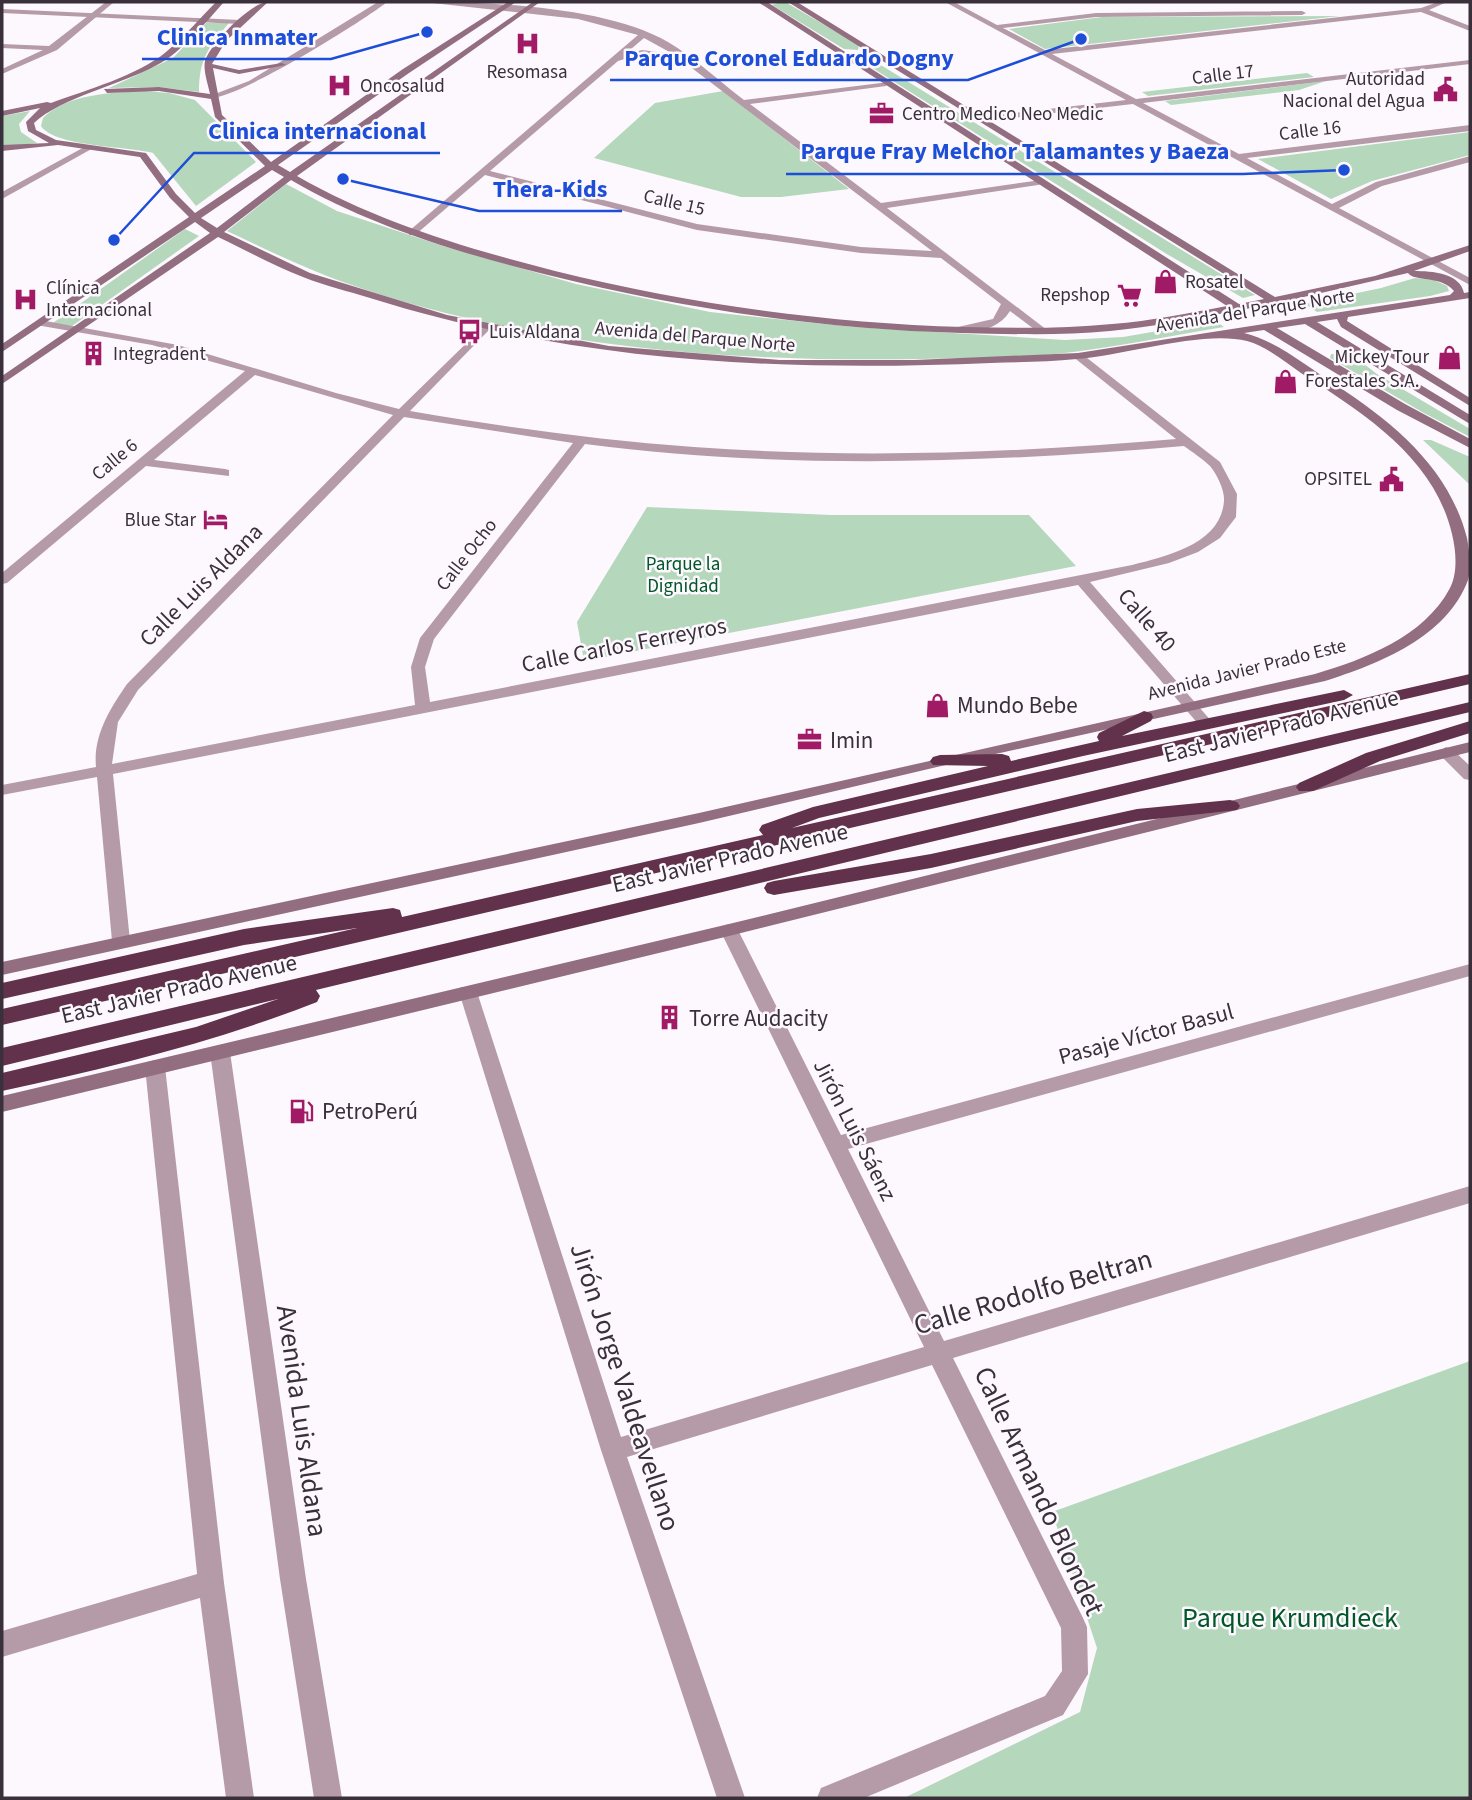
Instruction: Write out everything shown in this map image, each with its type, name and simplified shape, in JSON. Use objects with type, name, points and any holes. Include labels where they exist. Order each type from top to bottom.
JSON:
[{"type":"highway","points":[[702,856],[813,813],[1046,758],[1335,696],[1470,678]]},
{"type":"highway","name":"East Javier Prado Avenue","points":[[2,1017],[1470,678]]},
{"type":"highway","name":"East Javier Prado Avenue","points":[[2,1057],[667,901],[1470,707]]},
{"type":"highway","points":[[1083,750],[1144,717]]},
{"type":"highway","points":[[1306,787],[1373,757],[1470,727]]},
{"type":"highway","points":[[940,761],[1046,758]]},
{"type":"highway","points":[[667,901],[870,873],[1164,809],[1230,806]]},
{"type":"highway","points":[[2,991],[244,937],[496,903]]},
{"type":"highway","points":[[2,1082],[215,1030],[293,1003],[359,974]]},
{"type":"main road","points":[[72,98],[155,63],[168,54],[220,2]]},
{"type":"main road","points":[[265,2],[243,20],[216,49],[208,65],[239,72],[282,65]]},
{"type":"main road","points":[[2,349],[406,71],[513,2]]},
{"type":"main road","points":[[2,381],[217,233],[288,178],[537,2]]},
{"type":"main road","points":[[762,2],[1236,308],[1320,360],[1470,446]]},
{"type":"main road","points":[[792,2],[979,120],[1470,420]]},
{"type":"main road","points":[[831,48],[858,53],[865,50],[863,45]]},
{"type":"main road","points":[[854,61],[853,57],[860,55],[885,59]]},
{"type":"main road","name":"Avenida del Parque Norte","points":[[208,65],[211,97],[226,128],[271,166],[325,199],[412,233],[609,288],[707,306],[801,318],[962,330],[1102,328],[1196,315],[1366,284],[1470,248]]},
{"type":"main road","points":[[2,113],[72,98],[146,88],[211,97]]},
{"type":"main road","name":"Avenida del Parque Norte","points":[[72,98],[38,113],[30,127],[44,139],[143,155],[173,196],[195,218],[217,233],[318,280],[485,328],[609,349],[779,363],[914,363],[1078,356],[1470,295]]},
{"type":"main road","points":[[2,148],[78,145]]},
{"type":"main road","points":[[1393,275],[1413,273],[1444,278],[1459,287],[1460,291],[1454,297]]},
{"type":"main road","points":[[1196,315],[1215,316],[1227,321],[1232,329],[1227,334]]},
{"type":"main road","points":[[1343,315],[1342,321],[1345,325],[1470,403]]},
{"type":"main road","name":"Avenida Javier Prado Este","points":[[940,761],[1307,681],[1352,667],[1389,650],[1418,633],[1449,603],[1466,566],[1468,530],[1449,486],[1429,459],[1405,436],[1378,416],[1258,340],[1227,334]]},
{"type":"main road","points":[[1320,360],[1318,353],[1327,349],[1343,348],[1357,353]]},
{"type":"main road","points":[[1401,360],[1411,384],[1470,411]]},
{"type":"main road","points":[[1337,370],[1357,404]]},
{"type":"main road","points":[[1378,416],[1470,446]]},
{"type":"main road","points":[[2,1104],[729,930],[1470,747]]},
{"type":"main road","name":"East Javier Prado Avenue","points":[[2,969],[706,817],[940,761]]},
{"type":"street","points":[[2,72],[31,62],[54,48],[110,2]]},
{"type":"street","points":[[211,97],[244,88],[383,2]]},
{"type":"street","points":[[426,2],[591,18],[644,34],[665,44],[1042,330]]},
{"type":"street","points":[[949,2],[1470,282]]},
{"type":"street","points":[[1042,53],[1422,10],[1444,2]]},
{"type":"street","points":[[1086,8],[1096,15]]},
{"type":"street","points":[[1422,10],[1470,29]]},
{"type":"street","points":[[2,11],[243,20]]},
{"type":"street","points":[[995,27],[1096,15],[1397,12]]},
{"type":"street","points":[[1462,15],[1470,23]]},
{"type":"street","points":[[412,233],[644,34]]},
{"type":"street","points":[[2,46],[54,48]]},
{"type":"street","points":[[610,63],[642,52],[684,58]]},
{"type":"street","name":"Calle 17","points":[[979,120],[1470,62]]},
{"type":"street","points":[[743,103],[886,83]]},
{"type":"street","name":"Calle 16","points":[[1237,157],[1470,128]]},
{"type":"street","points":[[2,196],[91,147]]},
{"type":"street","points":[[1332,208],[1379,184],[1470,159]]},
{"type":"street","name":"Calle 15","points":[[483,172],[696,227],[861,250],[944,255]]},
{"type":"street","points":[[880,206],[1038,182]]},
{"type":"street","name":"Calle 15","points":[[861,250],[895,247],[908,240],[911,230]]},
{"type":"street","points":[[962,330],[997,321],[1006,311],[1007,303]]},
{"type":"street","points":[[40,323],[78,328],[173,348],[401,413],[581,441],[714,453],[904,459],[1043,454],[1185,442]]},
{"type":"street","name":"Calle Luis Aldana","points":[[121,942],[104,769],[110,723],[132,687],[485,328]]},
{"type":"street","points":[[1078,356],[1185,442]]},
{"type":"street","name":"Calle 6","points":[[4,576],[254,370]]},
{"type":"street","name":"Calle Ocho","points":[[423,707],[418,667],[428,638],[581,441]]},
{"type":"street","name":"Calle Carlos Ferreyros","points":[[2,790],[1163,562],[1213,538],[1227,524],[1234,508],[1228,481],[1216,465],[1185,442]]},
{"type":"street","points":[[141,462],[225,473]]},
{"type":"street","name":"Calle 40","points":[[1081,580],[1205,723]]},
{"type":"street","points":[[1446,752],[1470,775]]},
{"type":"street","name":"Jirón Luis Sáenz","points":[[729,930],[938,1351]]},
{"type":"street","name":"Pasaje Víctor Basul","points":[[835,1145],[1470,970]]},
{"type":"street","name":"Jirón Jorge Valdeavellano","points":[[468,992],[613,1450],[731,1798]]},
{"type":"street","name":"Avenida Luis Aldana","points":[[220,1052],[293,1579],[328,1798]]},
{"type":"street","points":[[155,1067],[211,1583],[240,1798]]},
{"type":"street","name":"Calle Rodolfo Beltran","points":[[613,1450],[1470,1194]]},
{"type":"street","name":"Calle Armando Blondet","points":[[831,1798],[1054,1706],[1075,1674],[1074,1627],[938,1351]]},
{"type":"street","points":[[2,1644],[211,1583]]},
{"type":"green space","points":[[781,2],[859,45],[858,50],[844,49],[772,5]]},
{"type":"green space","points":[[1340,16],[1045,49],[1009,29],[1102,17]]},
{"type":"green space","points":[[206,23],[229,23],[206,54],[199,92],[158,87],[109,88],[173,58]]},
{"type":"green space","points":[[855,57],[871,59],[1255,295],[1243,298],[1165,253]]},
{"type":"green space","points":[[1307,73],[1314,77],[1148,96],[1142,92]]},
{"type":"green space","points":[[1326,81],[1299,90],[1171,105],[1165,101]]},
{"type":"green space","points":[[145,91],[169,93],[195,100],[256,162],[196,206],[153,153],[76,142],[49,133],[41,126],[43,118],[53,110],[78,99]]},
{"type":"green space","points":[[723,91],[849,189],[781,197],[741,197],[594,158],[655,103]]},
{"type":"green space","points":[[30,111],[19,124],[21,132],[37,143],[2,147],[2,116]]},
{"type":"green space","points":[[1470,132],[1470,155],[1372,181],[1331,199],[1258,159]]},
{"type":"green space","points":[[286,184],[337,211],[440,245],[576,284],[710,312],[854,327],[1065,340],[1123,337],[1216,321],[1224,327],[1056,354],[919,359],[700,353],[555,336],[412,304],[343,282],[227,231]]},
{"type":"green space","points":[[185,229],[199,236],[72,326],[53,323]]},
{"type":"green space","points":[[1415,278],[1434,280],[1447,286],[1449,291],[1317,312],[1305,304],[1381,288]]},
{"type":"green space","points":[[1331,354],[1351,354],[1377,374],[1470,429],[1470,437],[1330,358]]},
{"type":"green space","points":[[1423,440],[1431,440],[1470,457],[1470,485]]},
{"type":"green space","name":"Parque la Dignidad","points":[[647,507],[831,515],[1029,515],[1076,566],[584,661],[577,622]]},
{"type":"green space","name":"Parque Krumdieck","points":[[1470,1361],[1470,1798],[904,1798],[1080,1712],[1097,1648],[1052,1512]]},
{"type":"place","name":"Clinica Inmater","points":[[427,32]]},
{"type":"place","name":"Parque Coronel Eduardo Dogny","points":[[1081,39]]},
{"type":"place","name":"Resomasa","points":[[527,44]]},
{"type":"place","name":"Oncosalud","points":[[340,86]]},
{"type":"place","name":"Autoridad Nacional del Agua","points":[[1445,90]]},
{"type":"place","name":"Centro Medico Neo Medic","points":[[882,114]]},
{"type":"place","name":"Parque Fray Melchor Talamantes y Baeza","points":[[1344,170]]},
{"type":"place","name":"Thera-Kids","points":[[343,179]]},
{"type":"place","name":"Clinica internacional","points":[[114,240]]},
{"type":"place","name":"Rosatel","points":[[1165,282]]},
{"type":"place","name":"Repshop","points":[[1130,295]]},
{"type":"place","name":"Clínica Internacional","points":[[26,299]]},
{"type":"place","name":"Luis Aldana","points":[[469,332]]},
{"type":"place","name":"Integradent","points":[[93,354]]},
{"type":"place","name":"Mickey Tour","points":[[1449,357]]},
{"type":"place","name":"Forestales S.A.","points":[[1285,381]]},
{"type":"place","name":"OPSITEL","points":[[1392,479]]},
{"type":"place","name":"Blue Star","points":[[216,520]]},
{"type":"place","name":"Mundo Bebe","points":[[937,705]]},
{"type":"place","name":"Imin","points":[[810,740]]},
{"type":"place","name":"Torre Audacity","points":[[669,1018]]},
{"type":"place","name":"PetroPerú","points":[[302,1111]]}]
